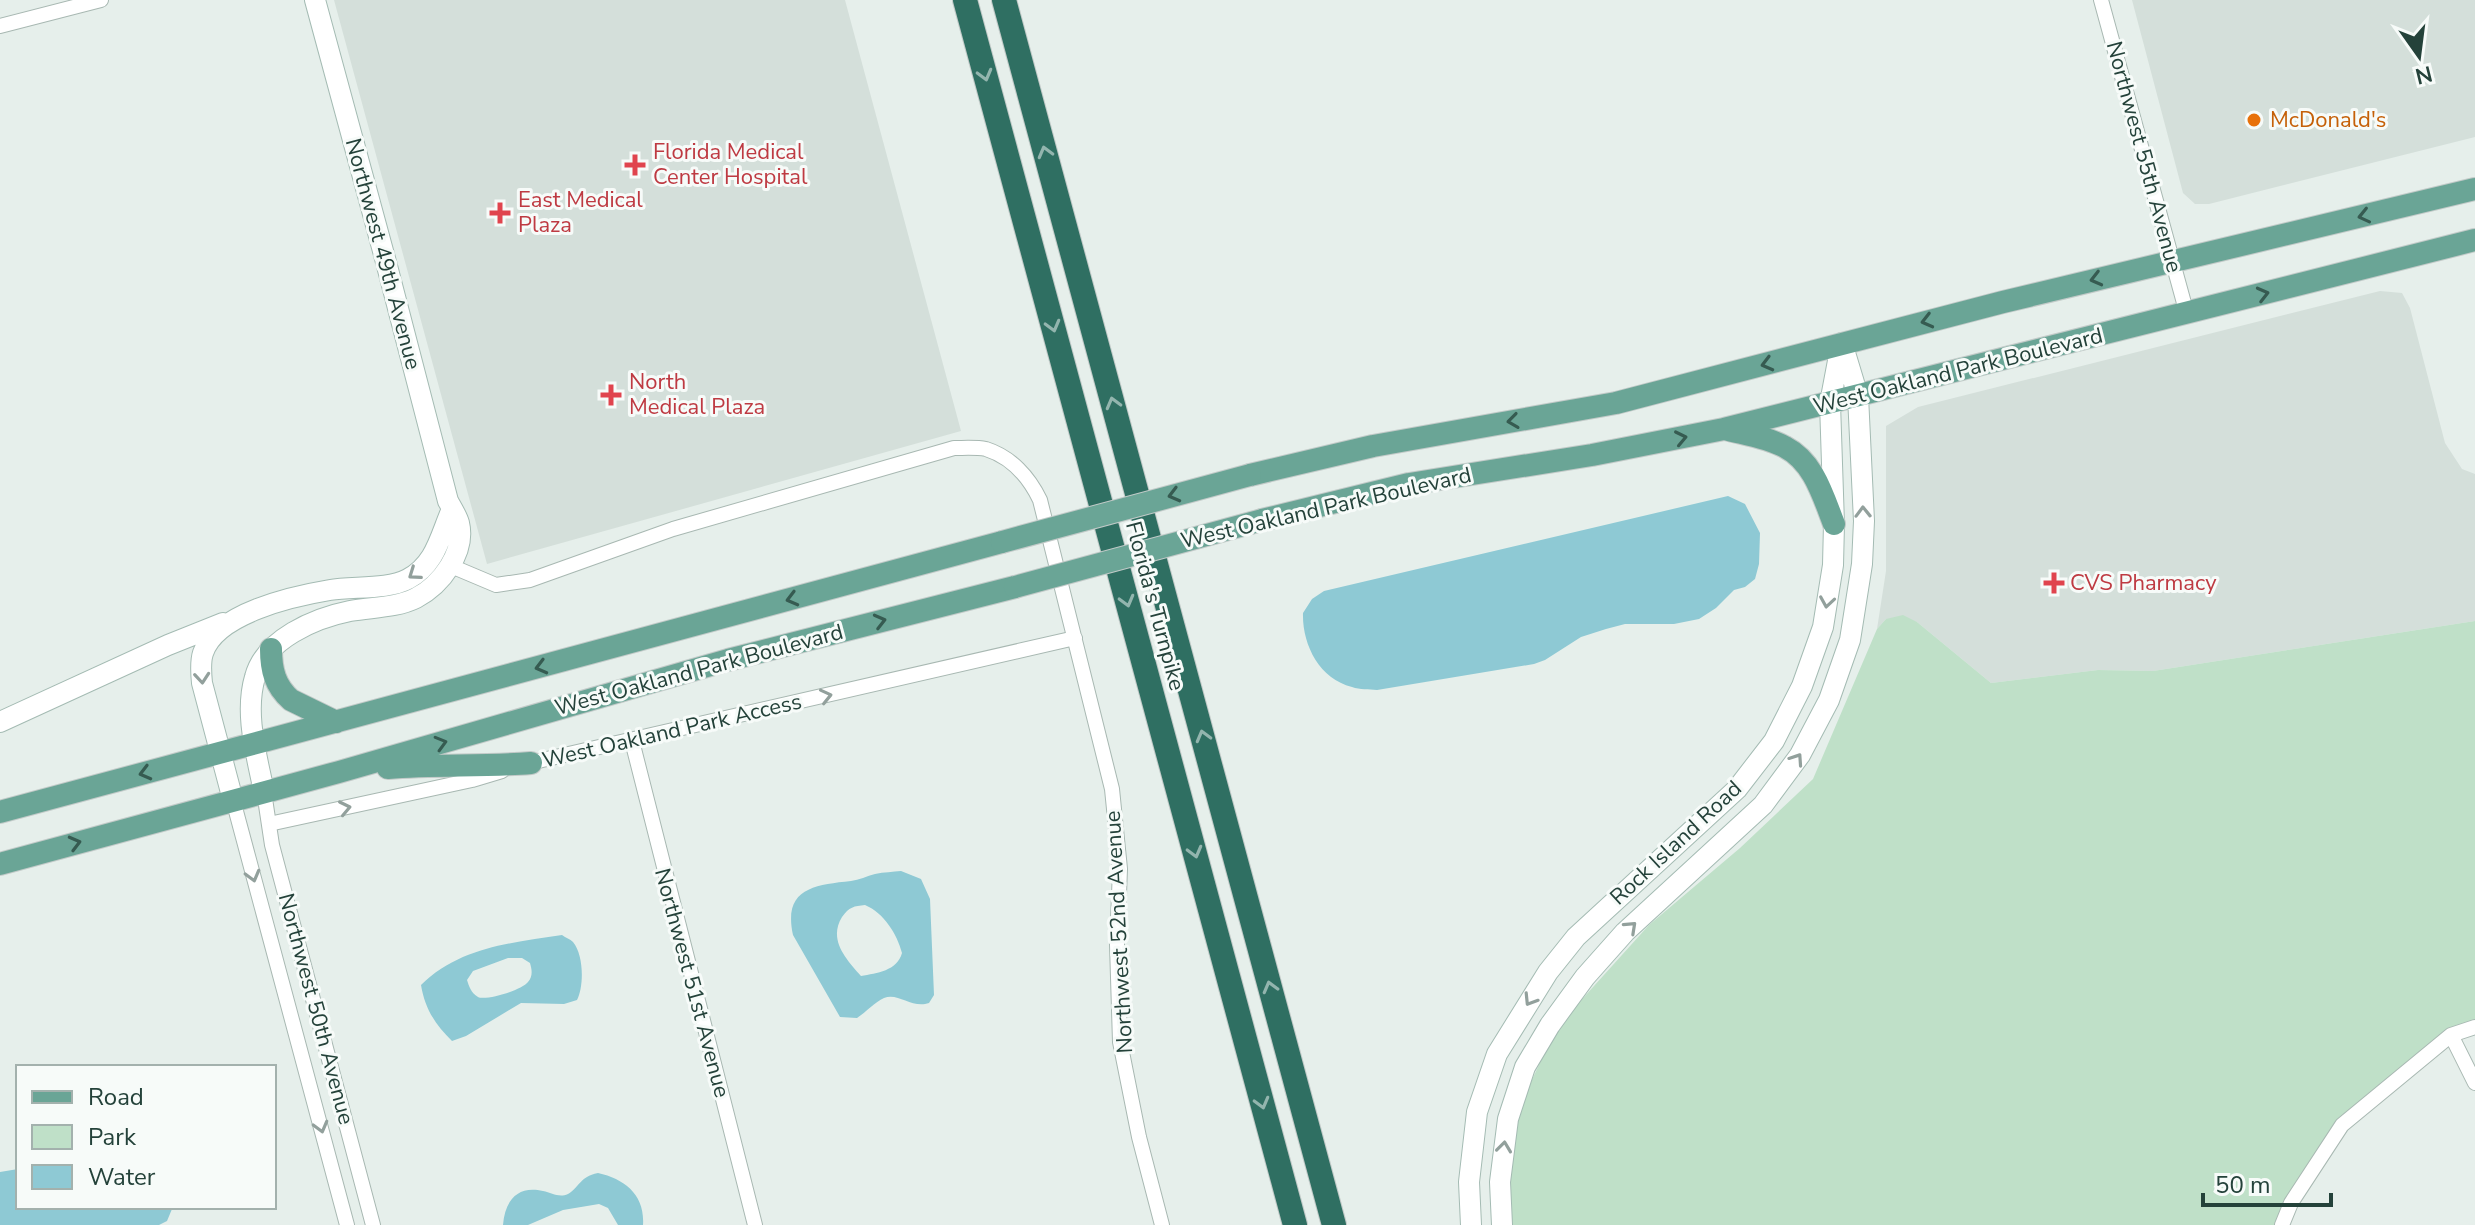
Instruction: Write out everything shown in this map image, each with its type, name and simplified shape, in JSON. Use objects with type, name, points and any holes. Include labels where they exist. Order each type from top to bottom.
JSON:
[{"type":"highway","name":"Florida's Turnpike","points":[[965,0],[1295,1225]]},
{"type":"highway","name":"Florida's Turnpike","points":[[1004,0],[1334,1225]]},
{"type":"main road","name":"Northwest 49th Avenue","points":[[315,0],[452,509],[459,523],[451,566]]},
{"type":"main road","name":"West Oakland Park Boulevard","points":[[0,812],[1250,475],[1434,434],[1616,403],[1842,343],[2475,189]]},
{"type":"main road","name":"West Oakland Park Boulevard","points":[[0,864],[339,772],[728,660],[1262,520],[1409,484],[1592,455],[1724,429],[2475,240]]},
{"type":"main road","name":"Rock Island Road","points":[[1502,1225],[1500,1182],[1508,1119],[1525,1067],[1550,1025],[1585,977],[1625,932],[1763,805],[1800,755],[1829,700],[1850,640],[1861,579],[1864,521],[1858,396],[1842,343]]},
{"type":"main road","name":"Rock Island Road","points":[[1471,1225],[1469,1182],[1477,1112],[1497,1054],[1548,972],[1576,937],[1737,789],[1774,741],[1802,686],[1823,627],[1833,565],[1830,403],[1842,343]]},
{"type":"main road","points":[[1724,429],[1785,447],[1802,459],[1813,474],[1834,524]]},
{"type":"main road","points":[[0,722],[168,645],[240,616],[315,593],[406,580],[429,562],[439,548],[452,509]]},
{"type":"main road","points":[[264,792],[250,710],[255,677],[271,649],[297,631],[325,618],[416,598],[451,566]]},
{"type":"main road","points":[[233,800],[204,696],[200,669],[207,644],[240,616]]},
{"type":"main road","points":[[271,649],[273,674],[285,695],[336,722]]},
{"type":"main road","points":[[339,772],[424,765],[461,767],[531,763]]},
{"type":"street","points":[[0,26],[101,0]]},
{"type":"street","name":"Northwest 55th Avenue","points":[[2101,0],[2187,314]]},
{"type":"street","name":"Northwest 52nd Avenue","points":[[451,566],[496,585],[530,580],[703,520],[954,448],[983,448],[1005,457],[1031,482],[1040,500],[1112,789],[1120,869],[1117,945],[1120,1042],[1139,1137],[1162,1225]]},
{"type":"street","name":"West Oakland Park Access","points":[[269,824],[472,780],[531,763],[1075,638]]},
{"type":"street","name":"Northwest 51st Avenue","points":[[632,741],[755,1225]]},
{"type":"street","name":"Northwest 50th Avenue","points":[[264,792],[276,860],[373,1225]]},
{"type":"street","name":"Northwest 50th Avenue","points":[[233,800],[347,1225]]},
{"type":"street","points":[[2282,1225],[2291,1203],[2342,1125],[2451,1035],[2475,1027]]},
{"type":"street","points":[[2451,1035],[2475,1083]]},
{"type":"street","points":[[331,1168],[356,1161]]},
{"type":"shaded area","name":"Florida Medical Center Hospital","points":[[334,0],[845,0],[961,431],[487,564]]},
{"type":"shaded area","points":[[2132,0],[2475,0],[2475,137],[2209,204],[2195,204],[2183,193]]},
{"type":"shaded area","points":[[2380,291],[2402,293],[2410,308],[2445,443],[2462,469],[2475,474],[2475,621],[2153,671],[2098,670],[1991,683],[1917,622],[1886,619],[1877,629],[1886,571],[1886,426],[1918,407]]},
{"type":"green space","points":[[1903,615],[1917,622],[1991,683],[2098,670],[2153,671],[2475,621],[2475,1027],[2451,1035],[2342,1125],[2282,1225],[1511,1225],[1509,1128],[1557,1027],[1649,925],[1740,848],[1813,779],[1877,629],[1886,619]]},
{"type":"water","points":[[1728,496],[1745,504],[1760,533],[1759,564],[1755,579],[1745,587],[1734,590],[1699,619],[1674,624],[1625,624],[1581,637],[1534,664],[1377,690],[1358,689],[1340,683],[1322,668],[1309,648],[1303,613],[1312,599],[1324,591]]},
{"type":"water","points":[[901,871],[921,879],[930,899],[934,995],[929,1003],[923,1004],[895,997],[884,998],[857,1018],[840,1017],[793,935],[792,908],[804,892],[813,888]],"holes":[[[865,905],[889,925],[902,953],[891,967],[861,976],[841,949],[837,934],[842,917],[852,908]]]},
{"type":"water","points":[[562,935],[572,941],[579,955],[582,971],[577,1000],[564,1004],[521,1003],[452,1041],[432,1016],[421,985],[452,962],[505,944]],"holes":[[[508,958],[522,958],[530,963],[532,971],[530,980],[524,985],[482,998],[472,991],[467,980],[473,971]]]},
{"type":"water","points":[[16,1169],[16,1209],[172,1209],[167,1221],[159,1225],[0,1225],[0,1172]]},
{"type":"water","points":[[598,1173],[617,1179],[631,1190],[641,1205],[643,1225],[618,1225],[608,1208],[599,1204],[563,1210],[528,1225],[503,1225],[506,1209],[519,1193],[534,1190],[565,1195],[587,1177]]},
{"type":"place","name":"McDonald's","points":[[2254,120]]},
{"type":"place","name":"Florida Medical Center Hospital","points":[[635,165]]},
{"type":"place","name":"East Medical Plaza","points":[[500,213]]},
{"type":"place","name":"North Medical Plaza","points":[[611,395]]},
{"type":"place","name":"CVS Pharmacy","points":[[2054,583]]}]
